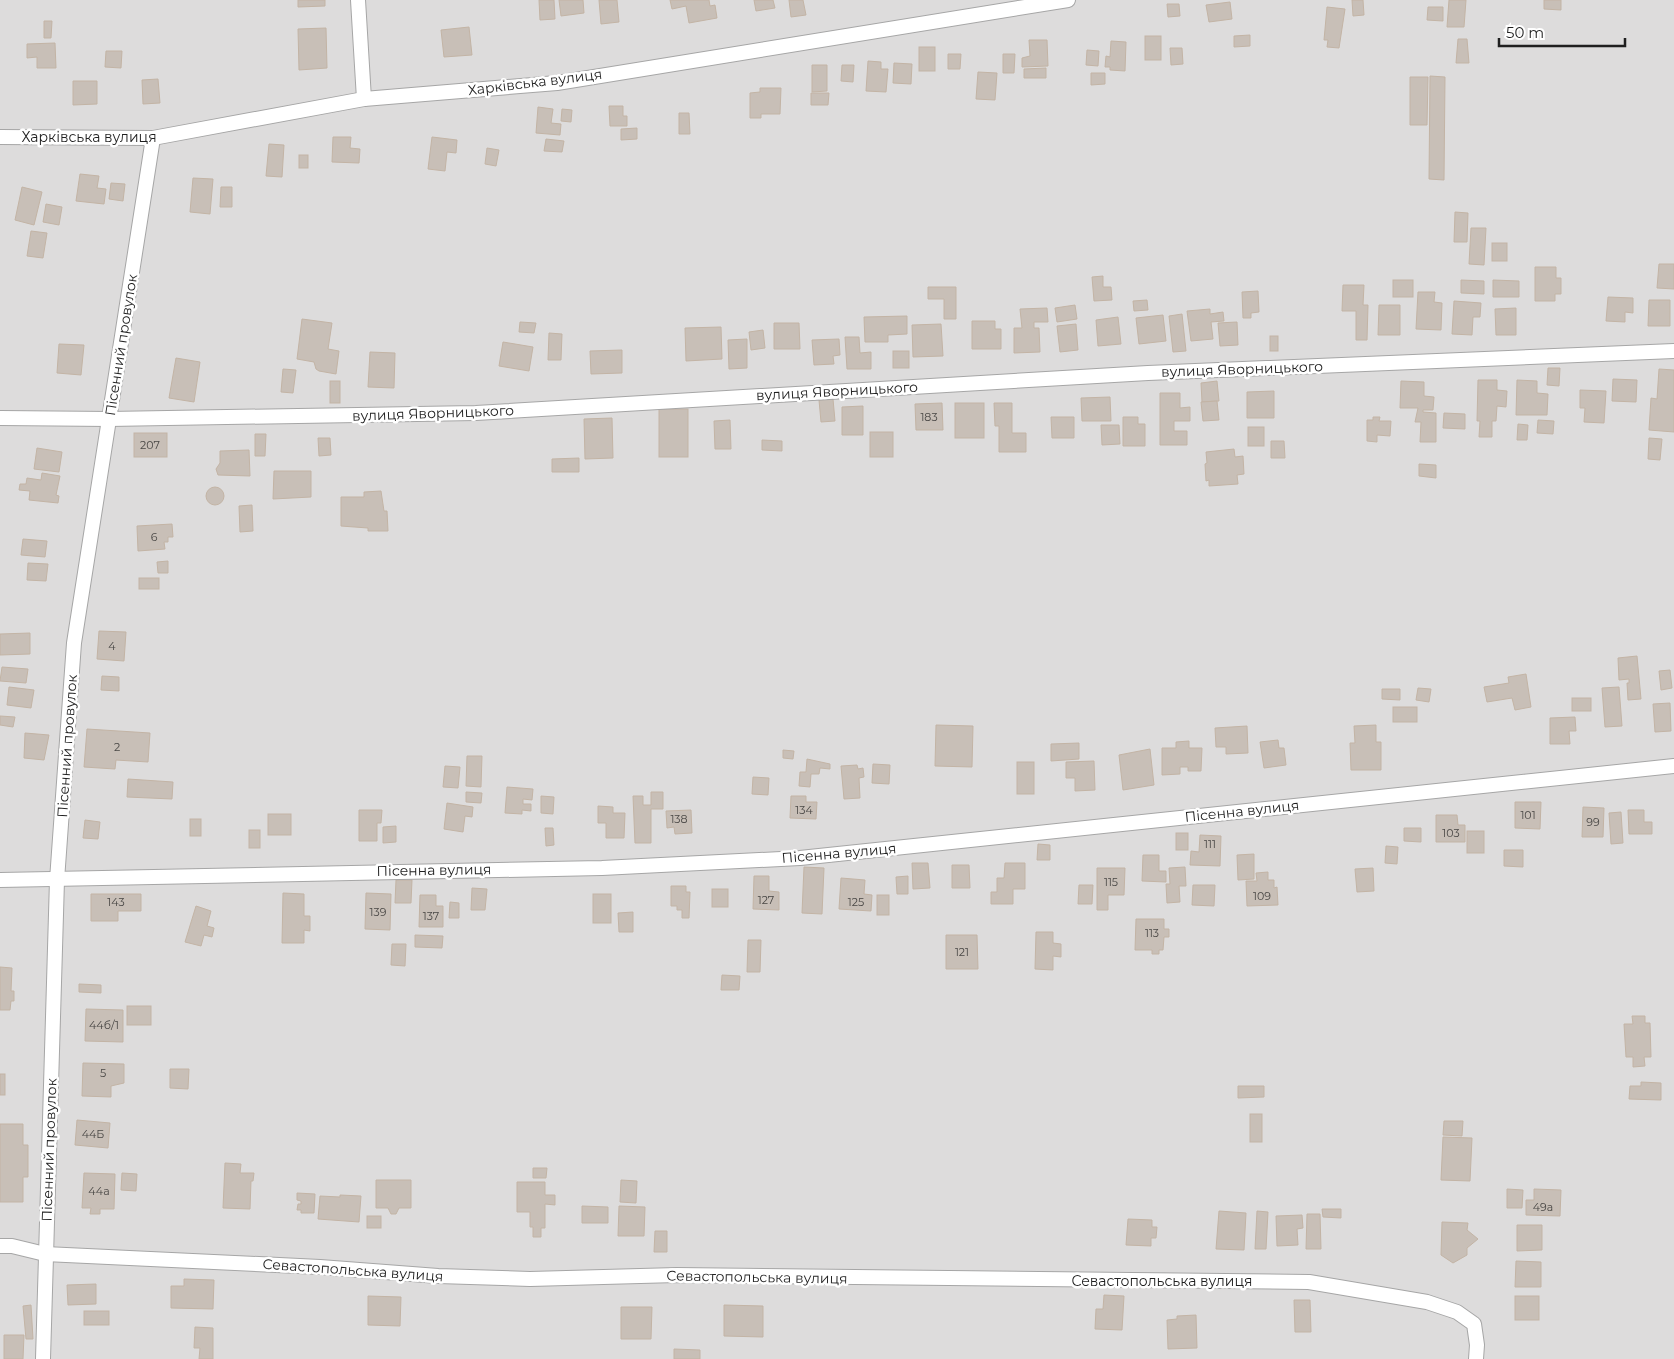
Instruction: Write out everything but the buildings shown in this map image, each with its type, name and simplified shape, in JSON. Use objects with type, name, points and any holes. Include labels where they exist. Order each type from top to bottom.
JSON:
[{"type":"street","points":[[358,0],[364,99]]},
{"type":"street","name":"Харківська вулиця","points":[[0,137],[153,138],[364,99],[557,82],[1068,0]]},
{"type":"street","name":"Пісенний провулок","points":[[43,1359],[57,880],[74,643],[153,138]]},
{"type":"street","name":"вулиця Яворницького","points":[[0,418],[110,419],[476,413],[1148,373],[1674,351]]},
{"type":"street","name":"Пісенна вулиця","points":[[0,880],[57,880],[218,874],[602,868],[800,858],[1674,766]]},
{"type":"street","name":"Севастопольська вулиця","points":[[0,1246],[12,1246],[45,1254],[320,1266],[438,1276],[530,1279],[676,1275],[1309,1282],[1427,1302],[1457,1312],[1474,1324],[1477,1346],[1476,1359]]},
{"type":"shaded area","points":[[0,0],[1674,0],[1674,1359],[0,1359]]}]
